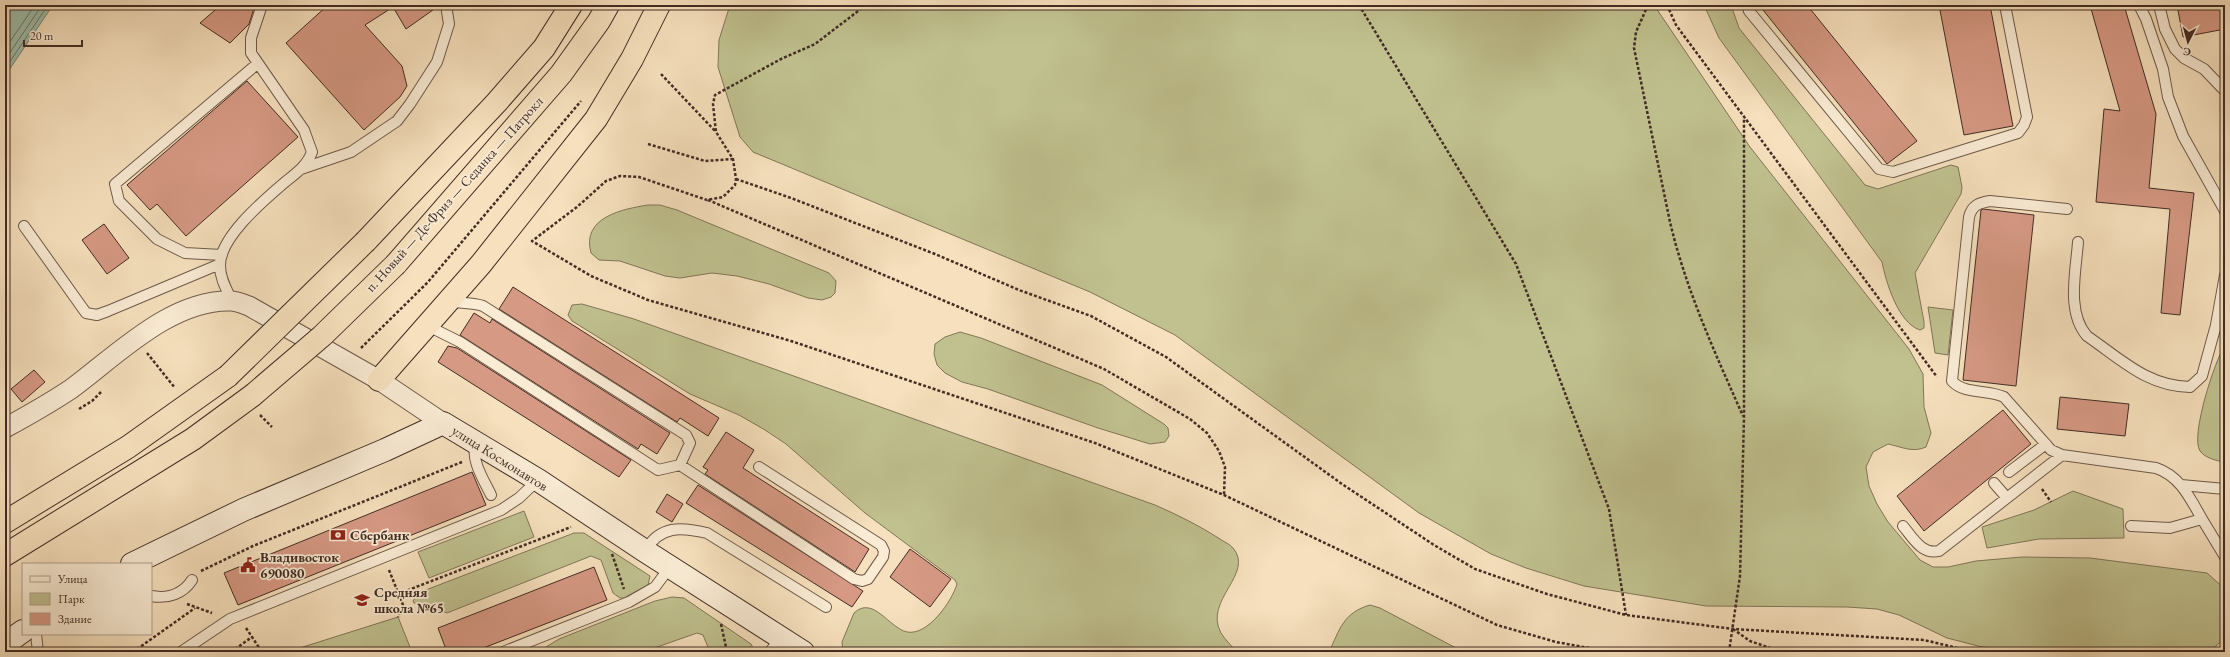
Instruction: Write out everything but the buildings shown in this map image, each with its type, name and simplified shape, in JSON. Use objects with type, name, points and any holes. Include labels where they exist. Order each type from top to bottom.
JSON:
[{"type":"highway","name":"п. Новый — Де-Фриз — Седанка — Патрокл","points":[[5,522],[128,447],[228,376],[366,241],[498,102],[544,48],[571,5]]},
{"type":"highway","name":"п. Новый — Де-Фриз — Седанка — Патрокл","points":[[5,555],[193,439],[253,395],[322,336],[396,264],[560,74],[599,21],[608,5]]},
{"type":"highway","points":[[379,380],[426,325],[449,301],[596,119],[632,59],[659,5]]},
{"type":"main road","name":"улица Космонавтов","points":[[134,563],[243,510],[385,450],[443,423],[476,451],[538,480],[645,552],[670,567],[775,645],[803,652]]},
{"type":"main road","points":[[5,644],[22,632]]},
{"type":"street","points":[[5,428],[70,389],[134,338],[186,311],[203,305],[232,301],[249,306],[348,361],[443,423]]},
{"type":"lane","points":[[232,301],[221,275],[221,260],[231,236],[250,215],[301,169],[312,152],[304,130],[251,53],[251,38],[262,5]]},
{"type":"lane","points":[[301,169],[351,152],[397,121],[410,104],[437,62],[449,24],[446,5]]},
{"type":"lane","points":[[1747,5],[1749,10],[1878,168],[1893,172],[2018,133],[2024,125],[2027,117],[2005,5]]},
{"type":"lane","points":[[2139,5],[2146,18],[2163,69],[2168,97],[2184,136],[2225,211]]},
{"type":"lane","points":[[2159,5],[2165,29],[2175,49],[2184,58],[2204,69],[2225,91]]},
{"type":"lane","points":[[221,260],[185,253],[158,239],[119,201],[115,184],[258,64]]},
{"type":"lane","points":[[2067,209],[1990,201],[1979,203],[1972,209],[1952,381],[1965,390],[1996,393],[2004,397],[2050,450],[2062,455],[2156,468],[2167,472],[2181,485],[2225,557]]},
{"type":"lane","points":[[24,226],[86,313],[97,315],[221,260]]},
{"type":"lane","points":[[2078,242],[2075,306],[2077,320],[2081,329],[2087,336],[2148,378],[2175,387],[2190,387],[2202,376],[2220,326],[2225,275]]},
{"type":"lane","points":[[449,301],[458,303],[471,302],[483,306],[686,435],[690,443],[680,466]]},
{"type":"lane","points":[[426,325],[460,342],[658,470],[680,466],[854,579],[862,581],[868,579],[883,557],[884,551],[881,545],[759,467]]},
{"type":"lane","points":[[2010,472],[2046,444]]},
{"type":"lane","points":[[476,451],[491,495]]},
{"type":"lane","points":[[1903,526],[1924,550],[1930,553],[1939,552],[2062,455]]},
{"type":"lane","points":[[181,652],[230,619],[509,506],[538,480]]},
{"type":"lane","points":[[1994,483],[2007,498]]},
{"type":"lane","points":[[2181,485],[2225,489]]},
{"type":"lane","points":[[2131,526],[2170,528],[2202,519]]},
{"type":"lane","points":[[645,552],[649,544],[659,534],[667,531],[685,528],[707,533],[826,607]]},
{"type":"lane","points":[[503,652],[629,602],[655,587],[670,567]]},
{"type":"lane","points":[[152,597],[168,597],[177,594],[186,588],[192,580]]},
{"type":"lane","points":[[36,635],[38,652]]},
{"type":"path","points":[[716,132],[713,104],[715,95],[781,59],[815,44],[866,5]]},
{"type":"path","points":[[1359,5],[1516,264],[1609,509],[1626,615]]},
{"type":"path","points":[[1648,5],[1636,32],[1634,48],[1676,248],[1694,300],[1744,418]]},
{"type":"path","points":[[1667,5],[1676,25],[1939,379]]},
{"type":"path","points":[[661,74],[716,132],[733,159],[736,179],[735,185],[723,197],[707,200]]},
{"type":"path","points":[[348,361],[428,282],[583,98]]},
{"type":"path","points":[[1729,652],[1740,576],[1744,418],[1744,118]]},
{"type":"path","points":[[648,144],[705,161],[733,159]]},
{"type":"path","points":[[1224,495],[1225,467],[1219,451],[1208,433],[1190,419],[1104,370],[707,200],[639,178],[620,176],[606,181],[577,207],[532,241],[591,276],[648,300],[791,341],[1095,443],[1224,495],[1497,625],[1556,642],[1611,652]]},
{"type":"path","points":[[736,179],[791,198],[935,254],[1019,290],[1091,316],[1166,357],[1342,484],[1434,545],[1475,569],[1547,594],[1626,615],[1732,629],[1906,638],[1924,640],[1974,652]]},
{"type":"path","points":[[134,338],[187,404]]},
{"type":"path","points":[[192,580],[204,568],[253,546],[468,460],[476,451]]},
{"type":"path","points":[[398,594],[578,524]]},
{"type":"path","points":[[383,557],[403,605],[398,618]]},
{"type":"path","points":[[617,568],[629,602]]},
{"type":"path","points":[[133,652],[195,608],[215,614]]},
{"type":"path","points":[[719,617],[727,652]]},
{"type":"path","points":[[1732,629],[1750,641],[1782,652]]},
{"type":"path","points":[[231,652],[252,637],[262,652]]},
{"type":"green space","points":[[730,5],[1654,5],[1750,147],[1909,349],[1923,374],[1924,407],[1931,433],[1926,447],[1921,449],[1912,449],[1888,444],[1873,452],[1866,467],[1869,486],[1877,504],[1888,522],[1920,560],[1933,567],[1948,567],[1976,561],[2022,557],[2090,558],[2207,573],[2225,589],[2225,638],[2209,652],[2069,652],[1982,647],[1947,638],[1899,615],[1877,609],[1847,607],[1706,606],[1584,586],[1526,568],[1491,554],[1419,513],[1175,335],[1090,292],[753,152],[740,137],[718,67],[719,40]]},
{"type":"green space","points":[[1704,5],[1731,5],[1739,28],[1865,185],[1878,189],[1951,165],[1958,167],[1962,187],[1961,194],[1915,273],[1924,328],[1920,330],[1912,326],[1899,311],[1890,290],[1882,262],[1719,38]]},
{"type":"green space","points":[[648,205],[660,205],[677,210],[829,273],[836,281],[835,293],[831,297],[822,300],[808,298],[769,284],[737,276],[712,273],[680,278],[665,276],[620,261],[599,260],[591,253],[590,241],[592,231],[598,223],[616,212]]},
{"type":"green space","points":[[582,304],[634,319],[1155,505],[1197,525],[1230,545],[1238,558],[1238,568],[1218,609],[1217,621],[1221,633],[1237,652],[843,652],[842,642],[854,613],[861,608],[874,610],[900,629],[907,632],[915,632],[923,629],[931,623],[945,608],[957,584],[955,580],[865,513],[786,444],[739,415],[690,394],[572,321],[568,315],[572,305]]},
{"type":"green space","points":[[1928,307],[1953,310],[1948,355],[1935,353]]},
{"type":"green space","points":[[960,332],[981,338],[1102,385],[1164,424],[1168,428],[1169,436],[1165,442],[1150,444],[1098,428],[988,389],[962,382],[945,373],[937,365],[934,354],[935,344],[945,337]]},
{"type":"green space","points":[[2225,345],[2225,462],[2205,456],[2200,451],[2198,443],[2198,430],[2210,381]]},
{"type":"green space","points":[[2073,491],[2123,509],[2124,538],[2039,539],[1987,548],[1982,527],[2034,510]]},
{"type":"green space","points":[[524,511],[534,537],[429,578],[418,552]]},
{"type":"green space","points":[[574,533],[584,533],[650,576],[648,585],[624,598],[620,598],[613,593],[601,560],[591,556],[447,613],[431,606],[414,603],[413,601],[418,593]]},
{"type":"green space","points":[[672,597],[684,598],[751,644],[755,652],[710,652],[703,635],[697,633],[643,652],[545,652],[546,647],[559,639],[655,601]]},
{"type":"green space","points":[[1370,605],[1380,608],[1466,652],[1329,652],[1340,629],[1348,617],[1361,608]]},
{"type":"green space","points":[[398,617],[412,652],[287,652]]},
{"type":"water","points":[[5,5],[53,5],[5,76]]},
{"type":"place","name":"Сбербанк","points":[[338,535]]},
{"type":"place","name":"Владивосток 690080","points":[[248,565]]},
{"type":"place","name":"Средняя школа №65","points":[[362,600]]}]
